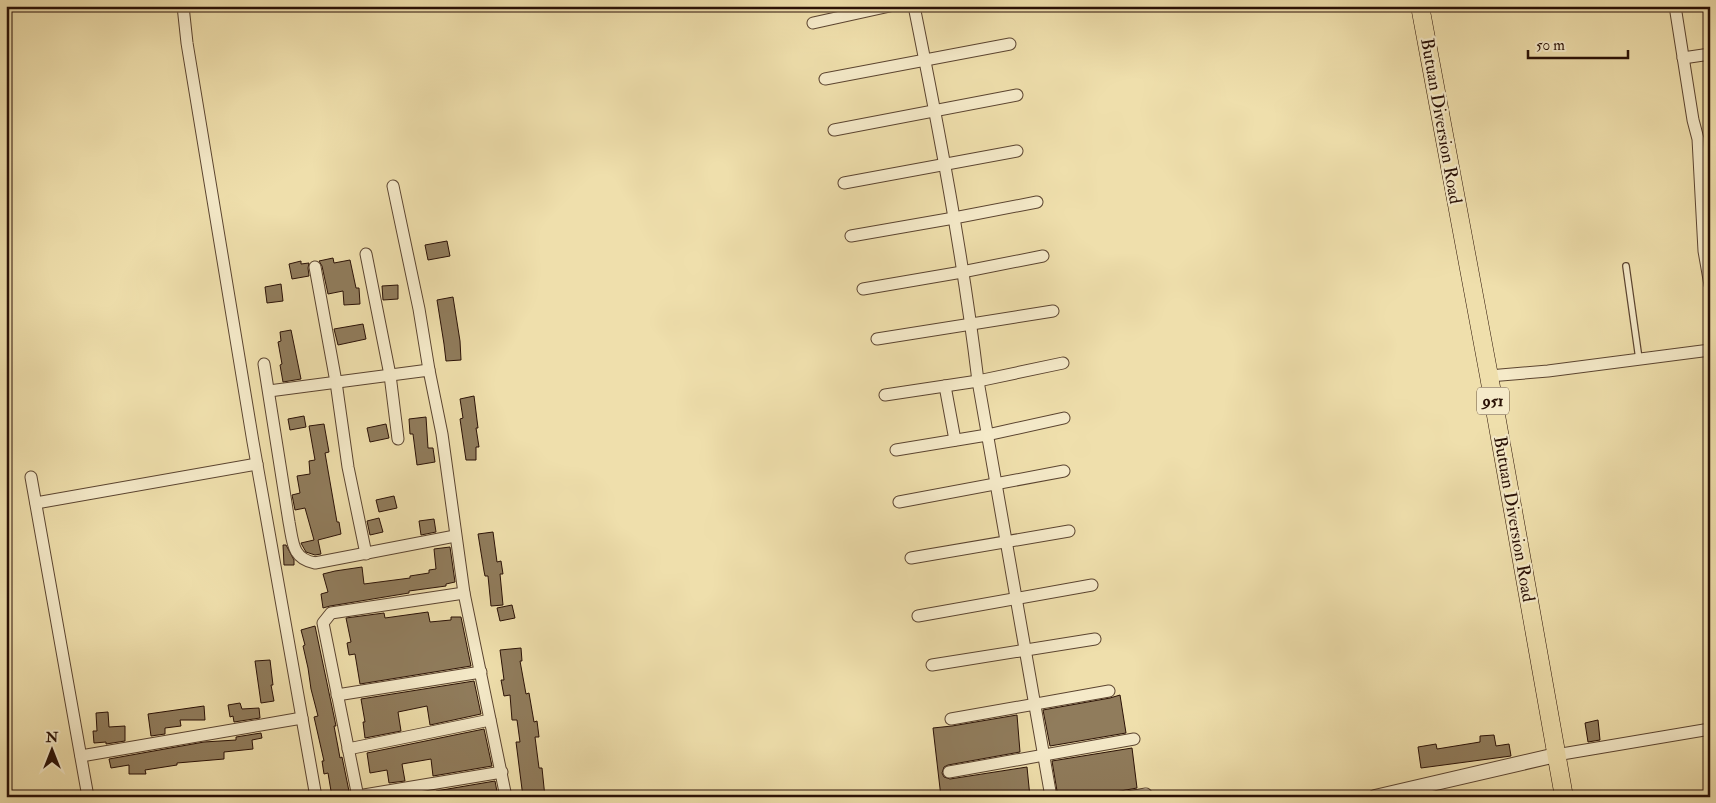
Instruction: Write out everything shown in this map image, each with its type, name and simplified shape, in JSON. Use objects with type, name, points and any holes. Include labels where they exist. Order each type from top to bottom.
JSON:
[{"type":"main road","name":"Butuan Diversion Road","points":[[1420,6],[1489,376],[1564,797]]},
{"type":"street","points":[[183,6],[188,53],[257,464],[316,797]]},
{"type":"street","points":[[813,22],[890,6]]},
{"type":"street","points":[[914,6],[954,218],[995,485],[1036,704],[1051,797]]},
{"type":"street","points":[[1676,6],[1683,58],[1705,157],[1704,251],[1710,285]]},
{"type":"street","points":[[825,79],[1010,44]]},
{"type":"street","points":[[1683,58],[1710,54]]},
{"type":"street","points":[[834,130],[1017,95]]},
{"type":"street","points":[[844,183],[1017,150]]},
{"type":"street","points":[[393,186],[420,310],[429,370],[442,434],[464,593],[506,797]]},
{"type":"street","points":[[850,236],[1037,202]]},
{"type":"street","points":[[366,254],[390,375],[398,440]]},
{"type":"street","points":[[863,289],[1043,256]]},
{"type":"street","points":[[315,267],[336,382],[348,468],[366,554]]},
{"type":"street","points":[[877,338],[1053,311]]},
{"type":"street","points":[[1489,376],[1548,371],[1710,350]]},
{"type":"street","points":[[885,395],[978,381],[1063,363]]},
{"type":"street","points":[[264,364],[289,522],[300,558],[315,563],[455,536]]},
{"type":"street","points":[[269,390],[429,370]]},
{"type":"street","points":[[945,386],[955,440]]},
{"type":"street","points":[[896,450],[988,435],[1064,418]]},
{"type":"street","points":[[36,503],[257,464]]},
{"type":"street","points":[[899,502],[1064,471]]},
{"type":"street","points":[[31,477],[88,797]]},
{"type":"street","points":[[910,558],[1069,531]]},
{"type":"street","points":[[918,616],[1092,585]]},
{"type":"street","points":[[464,593],[331,613],[323,624],[348,749],[358,796],[502,772]]},
{"type":"street","points":[[932,665],[1095,639]]},
{"type":"street","points":[[337,695],[481,672]]},
{"type":"street","points":[[951,719],[1109,691]]},
{"type":"street","points":[[81,756],[302,718]]},
{"type":"street","points":[[348,749],[490,720]]},
{"type":"street","points":[[1375,797],[1556,756],[1710,729]]},
{"type":"street","points":[[949,772],[1134,739]]},
{"type":"street","points":[[1128,797],[1146,794]]},
{"type":"lane","points":[[1626,266],[1639,359]]},
{"type":"building","points":[[447,241],[450,256],[428,260],[425,245]]},
{"type":"building","points":[[333,258],[334,263],[350,260],[356,288],[359,288],[360,304],[344,305],[343,291],[328,294],[322,266],[319,261]]},
{"type":"building","points":[[301,261],[301,264],[309,263],[309,276],[292,279],[289,264]]},
{"type":"building","points":[[281,284],[283,301],[267,303],[265,287]]},
{"type":"building","points":[[398,285],[398,299],[383,300],[382,286]]},
{"type":"building","points":[[453,297],[461,360],[446,361],[437,300]]},
{"type":"building","points":[[363,324],[366,339],[338,345],[334,329]]},
{"type":"building","points":[[291,330],[301,379],[283,382],[278,342],[281,341],[280,332]]},
{"type":"building","points":[[474,396],[479,447],[476,447],[476,460],[466,460],[460,419],[463,418],[460,399]]},
{"type":"building","points":[[304,416],[306,427],[290,430],[288,419]]},
{"type":"building","points":[[426,417],[428,448],[433,448],[435,462],[417,465],[413,434],[410,434],[409,419]]},
{"type":"building","points":[[324,424],[329,452],[325,453],[337,522],[339,522],[341,534],[318,540],[321,554],[315,555],[306,552],[301,543],[314,540],[305,508],[295,510],[292,495],[300,493],[297,476],[310,474],[309,461],[315,460],[309,426]]},
{"type":"building","points":[[386,424],[389,438],[370,442],[367,428]]},
{"type":"building","points":[[394,496],[397,508],[379,512],[376,500]]},
{"type":"building","points":[[379,518],[383,532],[370,535],[367,521]]},
{"type":"building","points":[[434,519],[436,532],[421,535],[419,521]]},
{"type":"building","points":[[493,532],[497,562],[501,561],[503,574],[500,574],[503,605],[491,606],[488,576],[485,576],[478,534]]},
{"type":"building","points":[[283,545],[286,545],[294,560],[294,565],[284,565]]},
{"type":"building","points":[[450,547],[455,582],[446,584],[446,586],[409,591],[409,593],[323,608],[321,594],[328,592],[323,574],[362,567],[364,584],[410,578],[410,576],[429,573],[429,570],[436,569],[434,549]]},
{"type":"building","points":[[512,605],[515,618],[500,621],[497,608]]},
{"type":"building","points":[[428,612],[430,622],[451,620],[451,617],[461,617],[471,666],[360,684],[355,654],[349,655],[347,643],[351,642],[346,618],[384,613],[385,618]]},
{"type":"building","points":[[315,626],[336,726],[334,726],[340,758],[342,757],[350,796],[332,797],[328,773],[324,774],[322,761],[324,761],[314,717],[318,716],[311,689],[301,630]]},
{"type":"building","points":[[521,648],[522,661],[520,661],[526,694],[529,693],[534,722],[537,721],[539,737],[535,737],[539,768],[542,768],[545,797],[523,797],[516,742],[520,742],[517,720],[512,720],[510,695],[504,696],[501,680],[504,680],[500,650]]},
{"type":"building","points":[[270,660],[274,701],[261,703],[255,661]]},
{"type":"building","points":[[474,681],[481,714],[430,725],[427,706],[398,712],[401,731],[365,738],[363,722],[365,722],[361,699]]},
{"type":"building","points":[[1120,695],[1126,733],[1050,746],[1043,710]]},
{"type":"building","points":[[240,703],[242,709],[259,708],[260,718],[234,722],[233,716],[230,717],[228,705]]},
{"type":"building","points":[[204,706],[205,720],[180,720],[181,726],[165,728],[165,734],[151,736],[148,714]]},
{"type":"building","points":[[108,712],[109,727],[125,726],[125,741],[106,744],[106,742],[94,743],[93,731],[97,731],[96,713]]},
{"type":"building","points":[[1017,715],[1020,752],[948,765],[944,767],[942,773],[944,777],[950,779],[1027,767],[1030,797],[941,797],[933,728]]},
{"type":"building","points":[[1598,720],[1600,740],[1588,742],[1585,723]]},
{"type":"building","points":[[484,729],[492,766],[433,776],[431,759],[402,764],[405,781],[389,783],[387,770],[370,773],[367,753]]},
{"type":"building","points":[[261,733],[262,738],[252,740],[253,749],[224,752],[224,759],[177,763],[177,765],[145,770],[146,774],[129,774],[129,765],[111,768],[109,759],[204,742],[236,740],[236,737]]},
{"type":"building","points":[[1494,735],[1496,746],[1509,744],[1511,756],[1421,768],[1418,747],[1436,744],[1437,749],[1480,742],[1480,736]]},
{"type":"building","points":[[1132,748],[1137,788],[1087,797],[1058,797],[1052,761]]},
{"type":"building","points":[[495,781],[498,797],[437,797],[436,791]]}]
